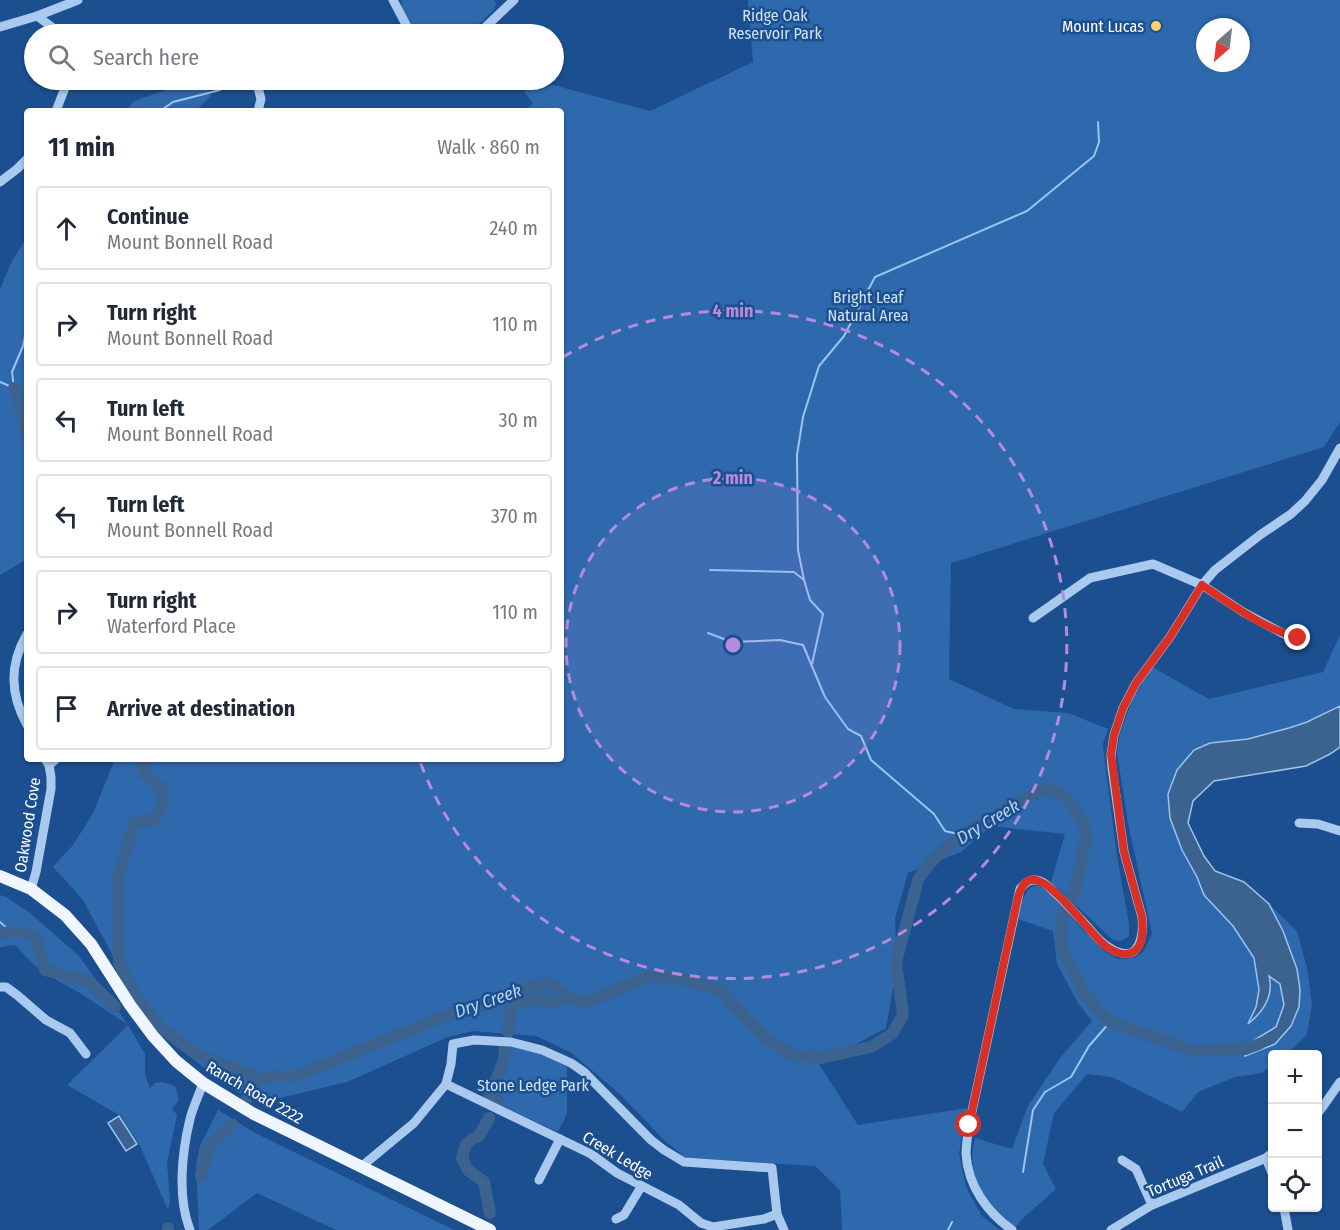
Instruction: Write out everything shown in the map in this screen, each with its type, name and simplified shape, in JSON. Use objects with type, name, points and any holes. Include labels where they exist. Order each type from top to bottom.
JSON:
[{"type":"main road","name":"Ranch Road 2222","points":[[0,876],[31,889],[65,915],[91,944],[129,1005],[153,1036],[176,1061],[203,1083],[254,1114],[490,1230]]},
{"type":"street","points":[[0,27],[78,0]]},
{"type":"street","points":[[393,0],[406,24]]},
{"type":"street","points":[[489,24],[514,0]]},
{"type":"street","points":[[37,16],[48,24]]},
{"type":"street","points":[[57,108],[64,90]]},
{"type":"street","points":[[259,90],[261,99],[259,108]]},
{"type":"street","points":[[0,182],[24,162]]},
{"type":"street","points":[[1012,1230],[1003,1224],[979,1197],[972,1181],[966,1153],[969,1125],[1020,889],[1027,881],[1038,880],[1064,901],[1106,946],[1124,954],[1133,952],[1138,947],[1142,938],[1142,917],[1124,852],[1111,754],[1114,735],[1123,708],[1136,683],[1170,637],[1202,585],[1215,570],[1305,501],[1322,480],[1340,448]]},
{"type":"street","points":[[1033,618],[1090,578],[1153,564],[1202,585],[1243,612],[1284,634],[1298,638]]},
{"type":"street","points":[[24,639],[15,662],[14,680],[16,702],[24,719]]},
{"type":"street","name":"Oakwood Cove","points":[[31,889],[51,789],[50,762]]},
{"type":"street","points":[[1299,823],[1318,824],[1340,831]]},
{"type":"street","points":[[0,987],[6,987],[46,1020],[70,1033],[86,1054]]},
{"type":"street","points":[[362,1167],[414,1123],[446,1084],[453,1044],[474,1040],[511,1042],[542,1050],[571,1063],[584,1072],[651,1140],[684,1162],[772,1168],[777,1214],[784,1230]]},
{"type":"street","points":[[1322,1107],[1340,1082]]},
{"type":"street","points":[[190,1230],[185,1213],[183,1155],[190,1117],[203,1083]]},
{"type":"street","name":"Creek Ledge","points":[[446,1084],[591,1155],[616,1173],[679,1205],[701,1223],[713,1227],[764,1219],[777,1214]]},
{"type":"street","points":[[539,1180],[560,1139]]},
{"type":"street","name":"Tortuga Trail","points":[[1111,1230],[1152,1205],[1268,1155]]},
{"type":"street","points":[[1122,1160],[1136,1169],[1152,1205]]},
{"type":"street","points":[[616,1219],[624,1215],[642,1187]]},
{"type":"street","points":[[1285,1212],[1288,1230]]},
{"type":"green space","points":[[402,0],[494,0],[496,4],[494,10],[479,24],[411,24],[401,7]]},
{"type":"green space","name":"Bright Leaf Natural Area","points":[[748,0],[1340,0],[1340,422],[1324,447],[951,563],[949,679],[1014,709],[1068,713],[1108,729],[1103,744],[1105,764],[1129,936],[1122,941],[1113,940],[1051,882],[1065,834],[991,826],[961,852],[908,873],[895,919],[897,966],[886,1028],[819,1064],[858,1125],[967,1108],[959,1154],[966,1187],[982,1216],[1000,1230],[842,1230],[840,1190],[815,1166],[686,1158],[665,1141],[620,1094],[570,1052],[536,1036],[473,1031],[448,1037],[347,1082],[263,1102],[239,1093],[177,1046],[145,1009],[83,900],[53,867],[73,845],[93,813],[114,762],[564,762],[564,108],[527,108],[533,104],[524,91],[564,90],[564,88],[650,111],[753,62]]},
{"type":"green space","points":[[166,90],[208,90],[211,96],[198,108],[128,108],[134,101]]},
{"type":"green space","points":[[24,242],[24,561],[0,575],[0,289],[12,261]]},
{"type":"green space","points":[[1340,635],[1340,706],[1289,728],[1248,739],[1210,743],[1194,750],[1177,770],[1170,818],[1182,850],[1204,895],[1233,926],[1254,958],[1259,990],[1256,1007],[1249,1023],[1259,1015],[1268,975],[1280,984],[1284,1005],[1276,1028],[1246,1045],[1291,1026],[1283,931],[1269,904],[1297,931],[1307,968],[1312,1005],[1307,1034],[1291,1050],[1268,1050],[1268,1068],[1262,1073],[1235,1077],[1198,1092],[1182,1112],[1112,1077],[1087,1074],[1054,1113],[1043,1164],[1056,1189],[1015,1227],[995,1208],[980,1189],[973,1166],[975,1138],[1012,1149],[1028,1106],[1060,1058],[1092,1021],[1078,1003],[1057,964],[1053,931],[1018,919],[1023,899],[1029,889],[1034,886],[1047,890],[1104,951],[1118,959],[1135,958],[1144,951],[1152,934],[1128,823],[1117,753],[1120,733],[1133,698],[1152,667],[1209,699],[1323,672]]},
{"type":"green space","points":[[0,895],[30,913],[79,956],[128,1025],[80,993],[40,971],[15,945],[0,947]]},
{"type":"green space","points":[[128,1025],[145,1054],[145,1075],[150,1088],[155,1083],[163,1082],[175,1086],[179,1100],[172,1109],[177,1115],[167,1163],[170,1200],[168,1210],[140,1146],[121,1116],[67,1085]]},
{"type":"green space","name":"Stone Ledge Park","points":[[510,1044],[537,1051],[567,1065],[567,1114],[558,1132],[483,1097]]},
{"type":"green space","points":[[218,1110],[257,1134],[454,1230],[336,1230],[257,1193],[208,1230],[199,1230],[196,1165],[200,1146]]},
{"type":"shaded area","points":[[1340,706],[1340,747],[1330,754],[1306,766],[1214,781],[1193,801],[1188,823],[1204,856],[1215,871],[1244,882],[1269,904],[1283,931],[1297,969],[1300,990],[1299,1007],[1291,1026],[1275,1044],[1245,1056],[1246,1045],[1276,1027],[1284,1005],[1280,984],[1269,976],[1269,997],[1248,1024],[1256,1007],[1259,990],[1254,958],[1233,926],[1204,895],[1182,850],[1170,818],[1168,794],[1177,770],[1194,750],[1210,743],[1248,739],[1289,728]]},
{"type":"shaded area","points":[[119,1116],[137,1144],[126,1151],[108,1123]]},
{"type":"waterway","points":[[164,108],[173,102],[220,90]]},
{"type":"waterway","points":[[804,580],[798,550],[797,455],[803,417],[819,366],[844,336],[875,277],[1027,211],[1094,156],[1099,142],[1098,122]]},
{"type":"waterway","points":[[14,388],[12,372],[24,341]]},
{"type":"waterway","points":[[0,382],[14,388]]},
{"type":"waterway","points":[[14,388],[19,398],[24,422]]},
{"type":"waterway","points":[[710,570],[794,572],[804,580],[810,600],[823,614],[812,664]]},
{"type":"waterway","points":[[708,633],[732,642],[780,640],[803,645],[825,697],[848,729],[861,736],[871,760],[934,814],[945,831],[962,835]]},
{"type":"waterway","name":"Dry Creek","points":[[145,762],[144,774],[160,786],[163,805],[154,820],[135,823],[118,875],[119,963],[136,997],[161,1028],[196,1054],[259,1078],[298,1075],[450,1014],[490,1004],[517,989],[550,983],[563,994],[585,1003],[650,976],[677,978],[720,990],[765,1038],[793,1055],[821,1058],[871,1047],[892,1034],[903,1015],[896,962],[918,880],[941,852],[957,839],[1044,789],[1059,792],[1072,805],[1084,823],[1086,838],[1075,891],[1061,919],[1061,948],[1084,994],[1110,1022],[1194,1051],[1246,1049],[1259,1044]]},
{"type":"waterway","points":[[0,922],[10,931]]},
{"type":"waterway","name":"Dry Creek","points":[[0,934],[18,931],[36,938],[45,970],[90,982],[115,1007]]},
{"type":"waterway","points":[[508,1032],[510,1009],[522,1000],[540,999],[553,1003],[569,996]]},
{"type":"waterway","points":[[1023,1172],[1033,1110],[1045,1092],[1071,1077],[1089,1046],[1110,1022]]},
{"type":"waterway","points":[[498,1100],[490,1095],[504,1060],[505,1047]]},
{"type":"waterway","points":[[246,1100],[259,1078]]},
{"type":"waterway","points":[[489,1118],[479,1136],[467,1144],[462,1158],[468,1170],[484,1182],[490,1213]]},
{"type":"waterway","points":[[201,1176],[208,1148],[232,1124]]},
{"type":"waterway","points":[[948,1230],[952,1222]]},
{"type":"place","name":"Mount Lucas","points":[[1156,26]]},
{"type":"route","points":[[969,1125],[1018,897],[1020,889],[1027,881],[1032,879],[1044,883],[1106,946],[1115,951],[1124,954],[1133,952],[1142,938],[1142,917],[1124,852],[1115,787],[1111,754],[1114,735],[1123,708],[1136,683],[1170,637],[1202,585],[1243,612],[1284,634],[1298,638]]},
{"type":"park label","name":"Ridge Oak Reservoir Park","points":[[775,24]]}]
